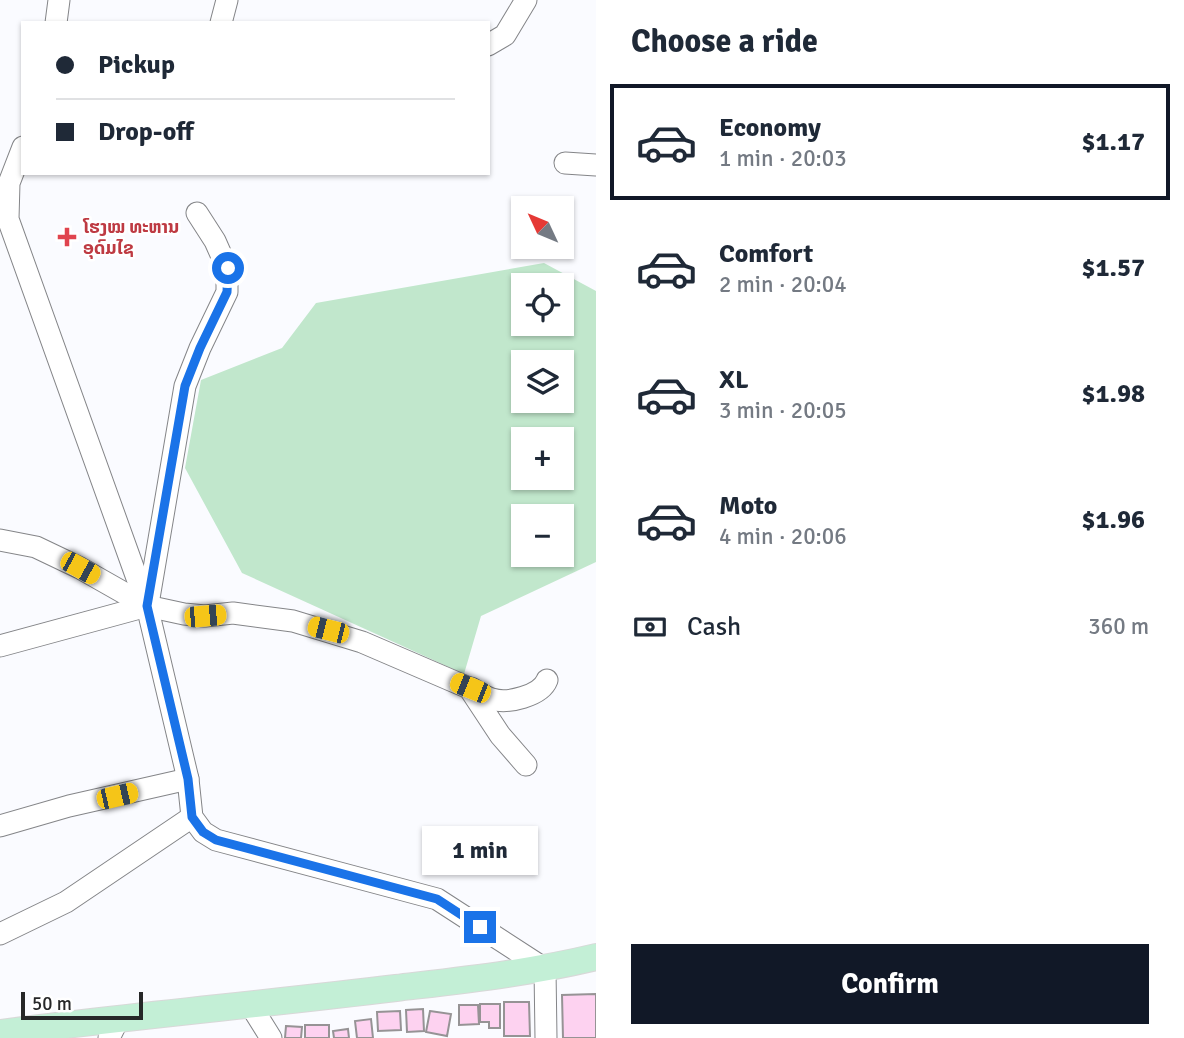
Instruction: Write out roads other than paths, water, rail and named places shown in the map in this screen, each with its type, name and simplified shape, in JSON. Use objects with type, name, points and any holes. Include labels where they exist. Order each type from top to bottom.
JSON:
[{"type":"main road","points":[[0,1033],[114,1028],[251,1006],[545,969],[596,957]]},
{"type":"street","points":[[56,21],[59,0]]},
{"type":"street","points":[[222,21],[227,0]]},
{"type":"street","points":[[490,44],[505,35],[526,0]]},
{"type":"street","points":[[21,152],[9,183],[8,219],[147,606],[188,779],[192,817],[203,832],[216,840],[437,899],[545,969],[546,1038]]},
{"type":"street","points":[[565,163],[596,165]]},
{"type":"street","points":[[147,606],[185,386],[227,292],[228,268],[215,241],[197,214]]},
{"type":"street","points":[[0,540],[36,547],[80,568],[147,606],[184,614],[205,616],[233,613],[293,621],[362,642],[494,700],[527,697],[545,686],[547,680]]},
{"type":"street","points":[[0,646],[147,606]]},
{"type":"street","points":[[470,688],[500,735],[526,765]]},
{"type":"street","points":[[0,827],[69,807],[188,779]]},
{"type":"street","points":[[0,934],[66,902],[192,817]]},
{"type":"street","points":[[251,1006],[271,1038]]},
{"type":"place","name":"ໂຮງໝ ທະຫານ ອຸດົມໄຊ","points":[[67,237]]}]
